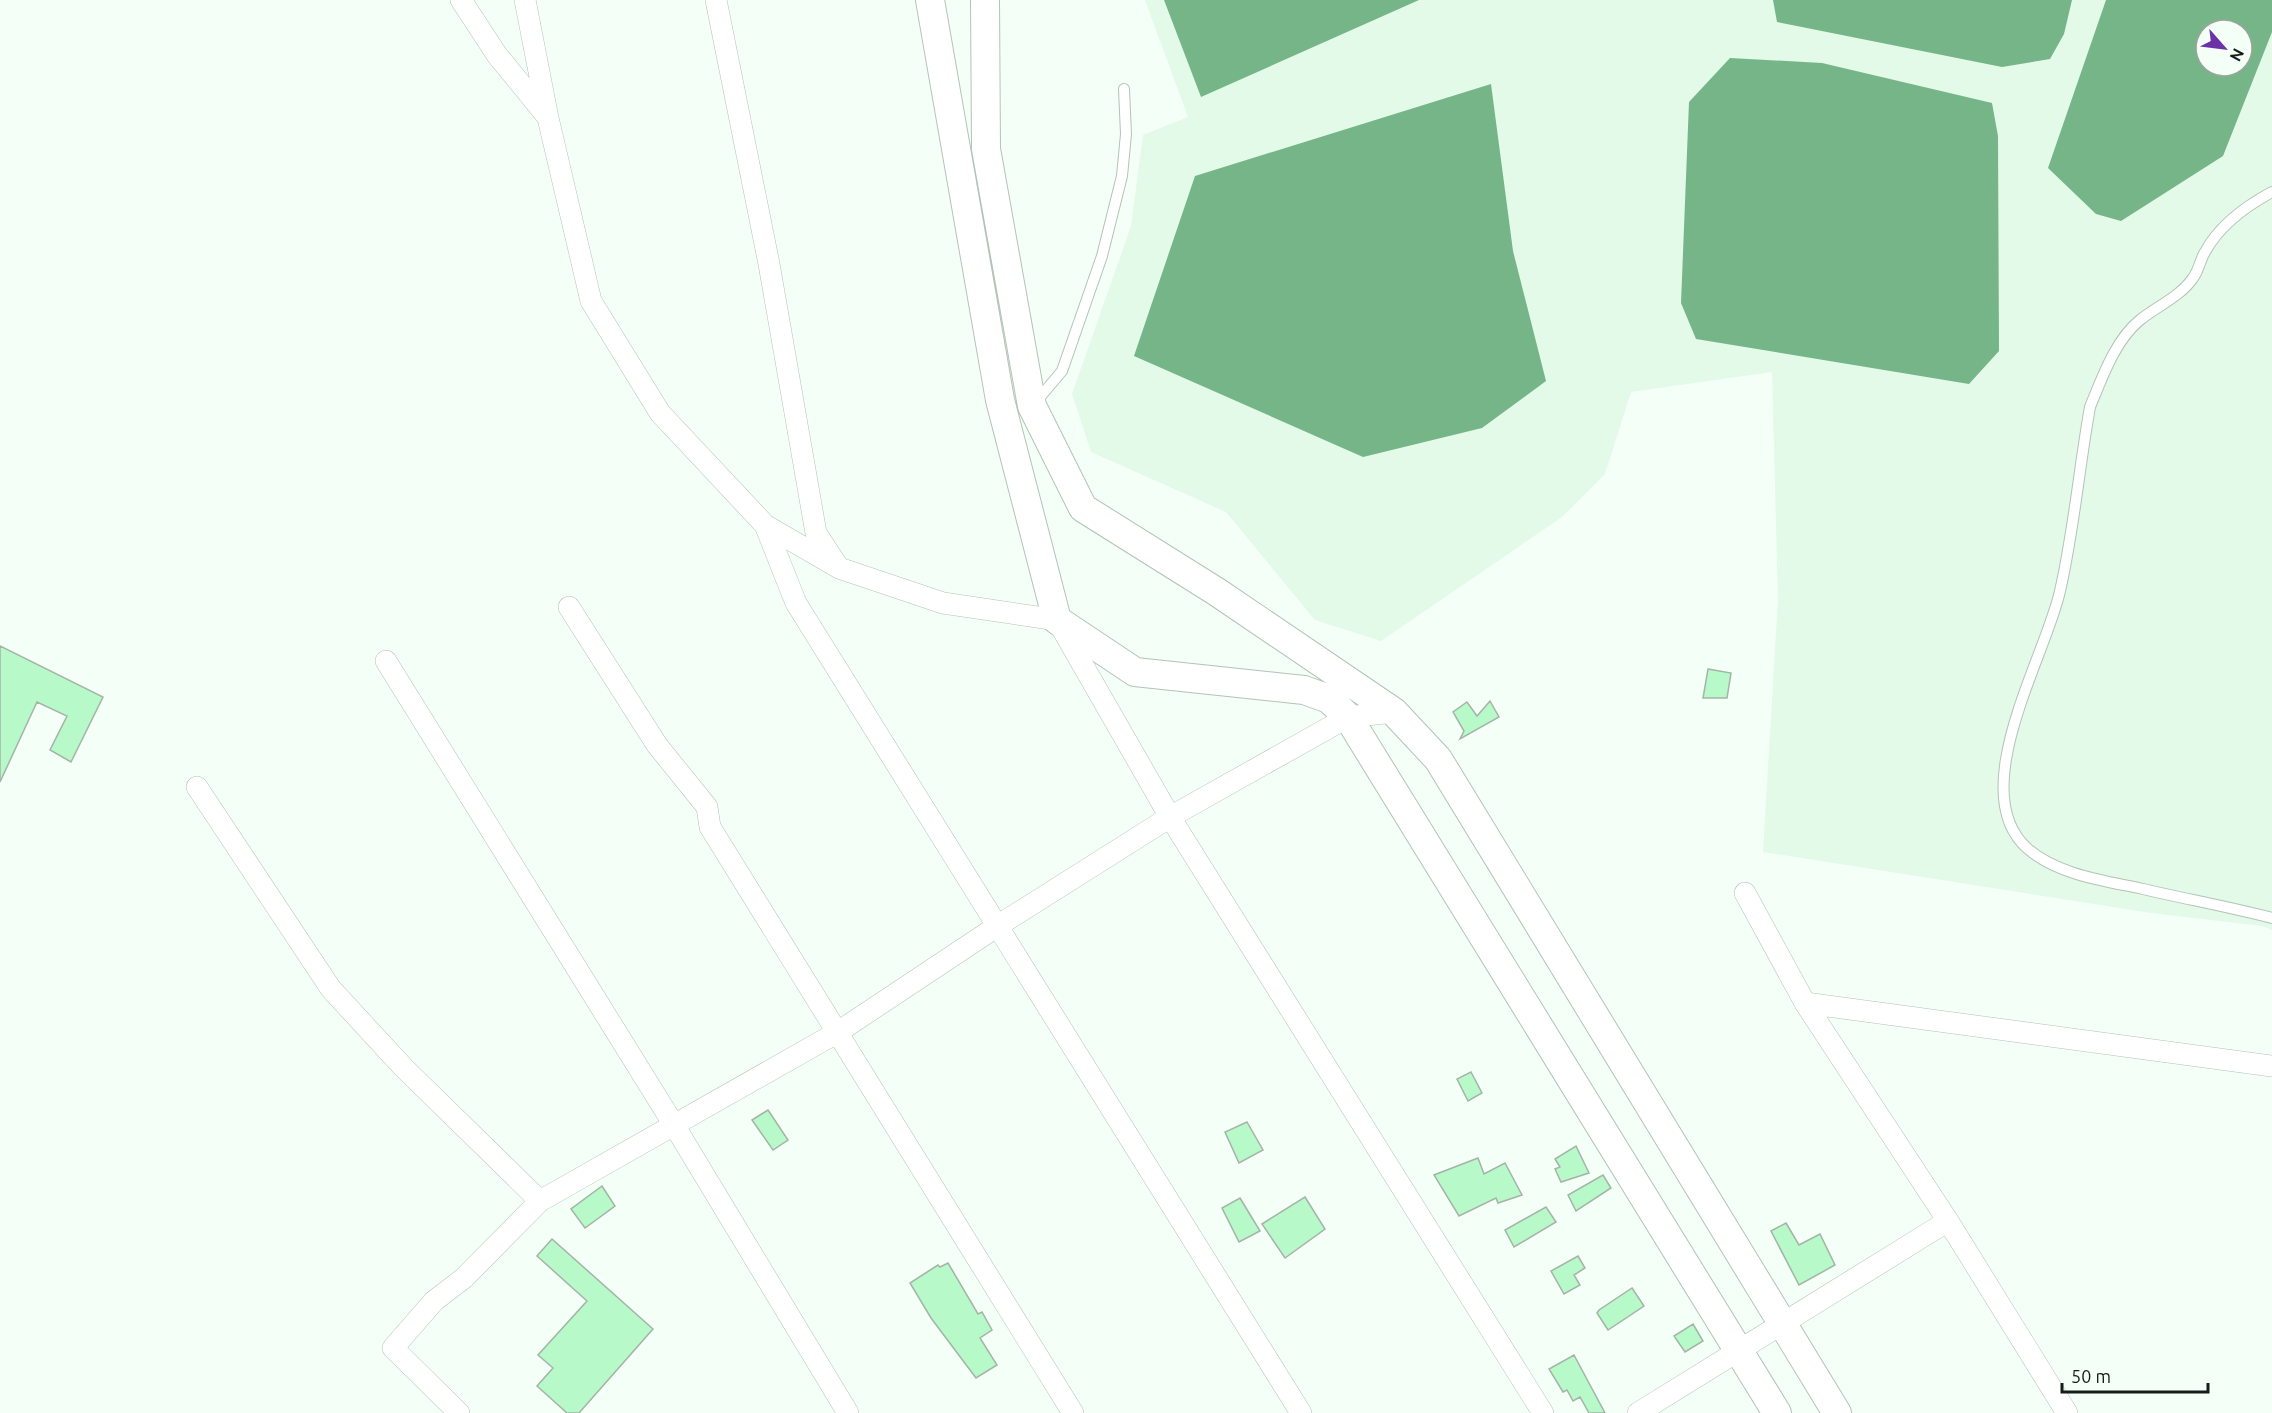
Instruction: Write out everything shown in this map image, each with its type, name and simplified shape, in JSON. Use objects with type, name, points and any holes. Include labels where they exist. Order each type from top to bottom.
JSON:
[{"type":"street","points":[[461,0],[497,55],[548,117]]},
{"type":"street","points":[[525,0],[548,117],[591,301],[660,413],[765,525],[839,568],[943,603],[1057,620],[1135,672],[1304,690],[1329,699],[1348,717],[1777,1413]]},
{"type":"street","points":[[716,0],[769,264],[816,533],[839,568]]},
{"type":"street","points":[[930,0],[1000,400],[1057,620],[1170,817],[1543,1413]]},
{"type":"street","points":[[985,0],[987,148],[1032,406],[1083,508],[1217,592],[1394,711],[1438,759],[1837,1413]]},
{"type":"street","points":[[765,525],[796,603],[999,925],[1301,1413]]},
{"type":"street","points":[[569,607],[657,745],[707,807],[710,827],[1073,1413]]},
{"type":"street","points":[[386,661],[674,1125],[848,1413]]},
{"type":"street","points":[[459,1413],[393,1348],[434,1301],[464,1278],[540,1201],[838,1032],[999,925],[1170,817],[1348,717],[1394,711]]},
{"type":"street","points":[[197,788],[331,989],[418,1083],[540,1201]]},
{"type":"street","points":[[1745,894],[1805,1004],[1948,1221],[2067,1413]]},
{"type":"street","points":[[1805,1004],[2272,1066]]},
{"type":"street","points":[[1638,1413],[1948,1221]]},
{"type":"lane","points":[[1032,406],[1062,370],[1102,256],[1122,176],[1126,134],[1124,90]]},
{"type":"lane","points":[[2272,192],[2248,205],[2231,220],[2205,251],[2194,277],[2179,293],[2138,321],[2119,346],[2098,387],[2090,407],[2060,595],[2010,736],[2005,785],[2010,826],[2028,849],[2055,865],[2090,877],[2272,918]]},
{"type":"shaded area","points":[[1145,0],[2272,0],[2272,930],[2262,926],[2151,913],[1763,852],[1778,599],[1772,372],[1631,392],[1605,474],[1562,517],[1381,641],[1315,620],[1226,512],[1091,452],[1072,394],[1131,226],[1143,135],[1188,117]]},
{"type":"shaded area","points":[[1164,0],[1419,0],[1201,97]]},
{"type":"shaded area","points":[[1773,0],[2072,0],[2064,34],[2050,59],[2002,67],[1777,22]]},
{"type":"shaded area","points":[[2106,0],[2272,0],[2272,32],[2254,78],[2254,18],[2194,18],[2194,78],[2254,78],[2223,156],[2121,221],[2096,214],[2048,168]]},
{"type":"shaded area","points":[[1730,58],[1822,63],[1992,103],[1998,136],[1999,351],[1969,384],[1696,339],[1681,303],[1689,102]]},
{"type":"shaded area","points":[[1491,84],[1513,251],[1546,381],[1482,428],[1363,457],[1134,356],[1195,176]]},
{"type":"building","points":[[0,646],[103,697],[71,762],[50,750],[67,716],[37,702],[0,782]]},
{"type":"building","points":[[1708,669],[1731,673],[1727,698],[1703,698]]},
{"type":"building","points":[[1490,701],[1499,717],[1460,739],[1464,731],[1453,712],[1467,702],[1477,716]]},
{"type":"building","points":[[1471,1072],[1482,1093],[1468,1101],[1457,1079]]},
{"type":"building","points":[[768,1110],[788,1140],[773,1150],[752,1120]]},
{"type":"building","points":[[1247,1122],[1263,1150],[1239,1163],[1225,1132]]},
{"type":"building","points":[[1576,1146],[1589,1173],[1561,1182],[1555,1169],[1560,1167],[1555,1159]]},
{"type":"building","points":[[1478,1158],[1484,1174],[1505,1163],[1522,1195],[1498,1203],[1496,1198],[1459,1216],[1434,1175]]},
{"type":"building","points":[[1603,1175],[1611,1188],[1576,1211],[1568,1195]]},
{"type":"building","points":[[602,1186],[615,1206],[585,1228],[571,1209]]},
{"type":"building","points":[[1305,1197],[1325,1229],[1285,1258],[1262,1224]]},
{"type":"building","points":[[1240,1198],[1260,1231],[1239,1242],[1222,1208]]},
{"type":"building","points":[[1546,1207],[1556,1222],[1514,1247],[1505,1230]]},
{"type":"building","points":[[1786,1223],[1799,1245],[1820,1234],[1835,1265],[1799,1285],[1771,1231]]},
{"type":"building","points":[[552,1239],[653,1329],[579,1413],[567,1413],[537,1386],[553,1368],[538,1355],[587,1301],[537,1256]]},
{"type":"building","points":[[1578,1256],[1585,1268],[1574,1275],[1580,1285],[1564,1294],[1551,1271]]},
{"type":"building","points":[[948,1263],[978,1314],[982,1312],[992,1330],[980,1338],[997,1365],[976,1378],[931,1318],[910,1283],[938,1265],[940,1267]]},
{"type":"building","points":[[1632,1288],[1644,1306],[1608,1330],[1597,1313]]},
{"type":"building","points":[[1693,1324],[1703,1341],[1685,1352],[1674,1336]]},
{"type":"building","points":[[1574,1355],[1605,1413],[1589,1413],[1580,1397],[1573,1401],[1567,1390],[1563,1392],[1549,1369]]}]
